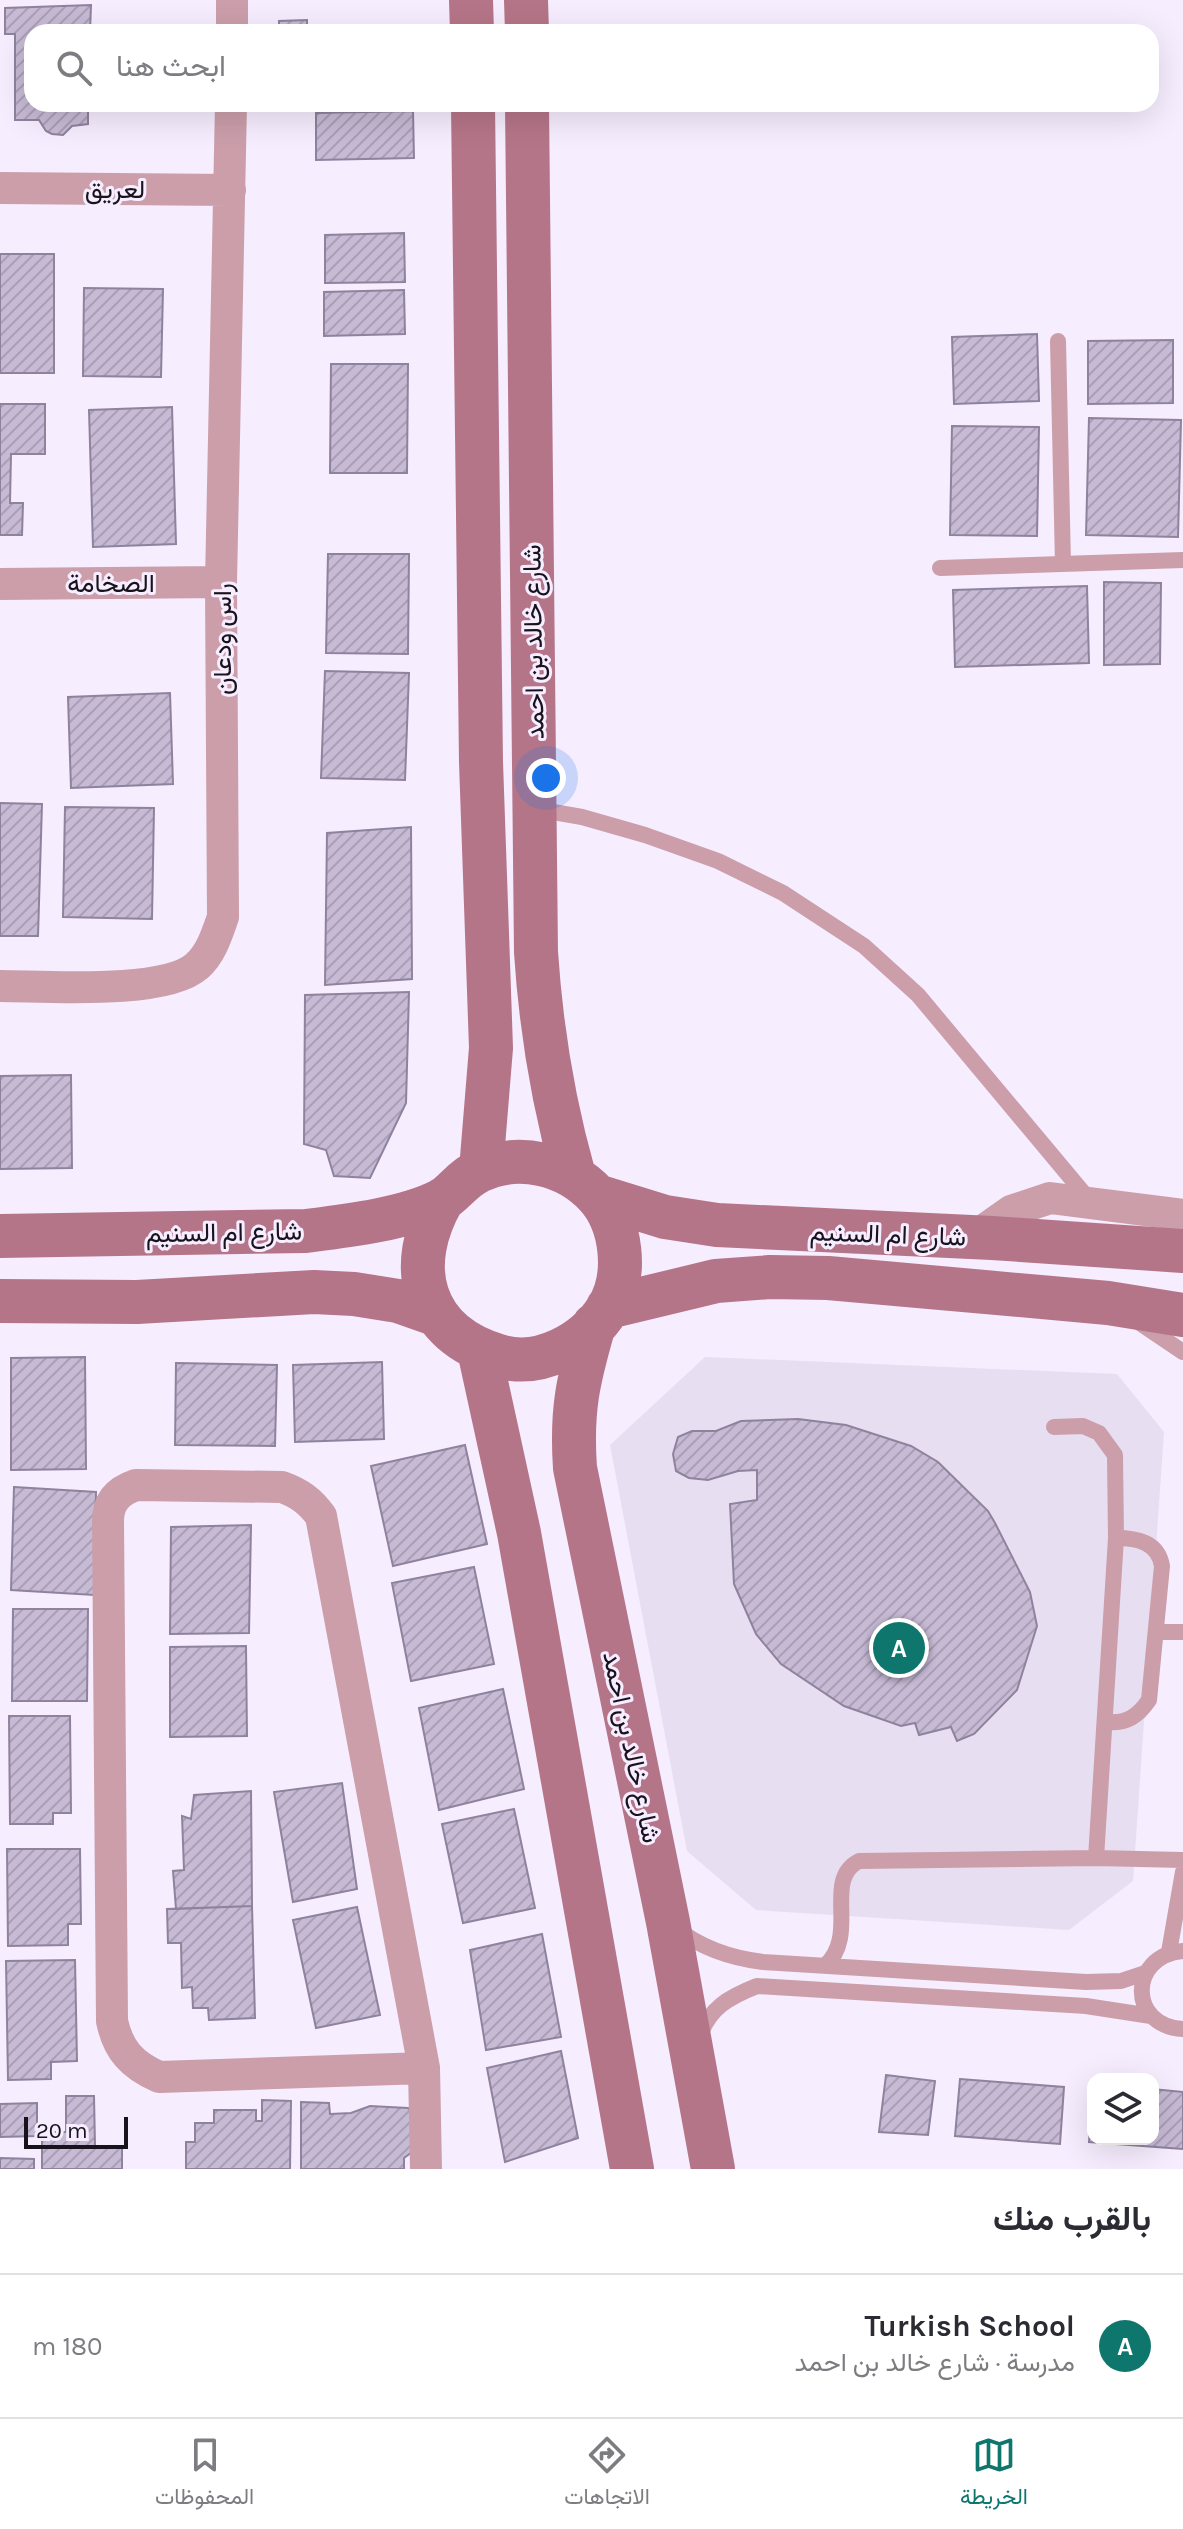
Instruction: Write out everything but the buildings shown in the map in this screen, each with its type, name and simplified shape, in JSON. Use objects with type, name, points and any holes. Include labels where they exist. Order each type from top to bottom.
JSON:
[{"type":"main road","points":[[471,0],[472,24]]},
{"type":"main road","points":[[526,0],[527,24]]},
{"type":"main road","name":"شارع خالد بن احمد","points":[[473,112],[481,762],[491,1048],[481,1170]]},
{"type":"main road","name":"شارع خالد بن احمد","points":[[527,112],[536,952],[540,1015],[554,1103],[586,1186]]},
{"type":"main road","points":[[512,1161],[544,1164],[586,1186],[612,1222],[620,1250],[618,1280],[601,1316],[567,1348],[538,1358],[508,1359],[479,1350],[435,1314],[423,1282],[423,1250],[429,1223],[443,1199],[460,1182],[481,1170],[512,1161]]},
{"type":"main road","name":"شارع ام السنيم","points":[[586,1186],[665,1217],[717,1225],[1183,1251]]},
{"type":"main road","name":"شارع ام السنيم","points":[[0,1236],[306,1231],[352,1226],[443,1199]]},
{"type":"main road","name":"شارع ام السنيم","points":[[601,1316],[716,1281],[770,1277],[828,1278],[1108,1303],[1183,1315]]},
{"type":"main road","points":[[0,1301],[137,1302],[314,1292],[398,1301],[435,1314]]},
{"type":"main road","name":"شارع خالد بن احمد","points":[[601,1316],[577,1384],[572,1428],[575,1468],[668,1922],[713,2169]]},
{"type":"main road","points":[[479,1350],[519,1533],[632,2169]]},
{"type":"street","points":[[232,0],[232,24]]},
{"type":"street","name":"راس ودعان","points":[[0,986],[143,985],[174,980],[197,966],[214,943],[223,917],[221,582],[231,112]]},
{"type":"street","name":"لعريق","points":[[0,188],[230,190]]},
{"type":"street","name":"الصخامة","points":[[0,584],[221,582]]},
{"type":"street","points":[[974,1237],[1011,1211],[1050,1198],[1183,1215]]},
{"type":"street","points":[[424,2068],[159,2077],[141,2069],[116,2040],[112,2021],[108,1521],[112,1502],[127,1488],[136,1485],[282,1487],[298,1493],[321,1516],[424,2068],[426,2169]]},
{"type":"lane","points":[[1058,341],[1063,564]]},
{"type":"lane","points":[[940,568],[1183,560]]},
{"type":"lane","points":[[535,809],[595,820],[718,861],[783,893],[864,946],[918,995],[1092,1203]]},
{"type":"lane","points":[[1108,1303],[1183,1352]]},
{"type":"lane","points":[[1054,1427],[1083,1426],[1099,1433],[1115,1455],[1116,1538],[1096,1858]]},
{"type":"lane","points":[[1106,1722],[1129,1720],[1141,1712],[1149,1700],[1158,1632],[1160,1558],[1147,1543],[1116,1538]]},
{"type":"lane","points":[[1158,1632],[1183,1632]]},
{"type":"lane","points":[[825,1966],[841,1941],[842,1880],[852,1864],[859,1861],[1183,1860]]},
{"type":"lane","points":[[1183,1872],[1176,1951],[1155,1960],[1145,1973],[1141,1988],[1151,2016],[1164,2026],[1183,2029]]},
{"type":"lane","points":[[668,1922],[688,1938],[737,1959],[1086,1982],[1121,1981],[1145,1973]]},
{"type":"lane","points":[[692,2058],[701,2031],[713,2011],[730,1997],[757,1986],[1086,2006],[1151,2016]]},
{"type":"shaded area","points":[[705,1357],[1117,1374],[1164,1432],[1133,1881],[1069,1930],[756,1910],[687,1851],[610,1445]]},
{"type":"place","name":"Turkish School","points":[[899,1648]]}]
